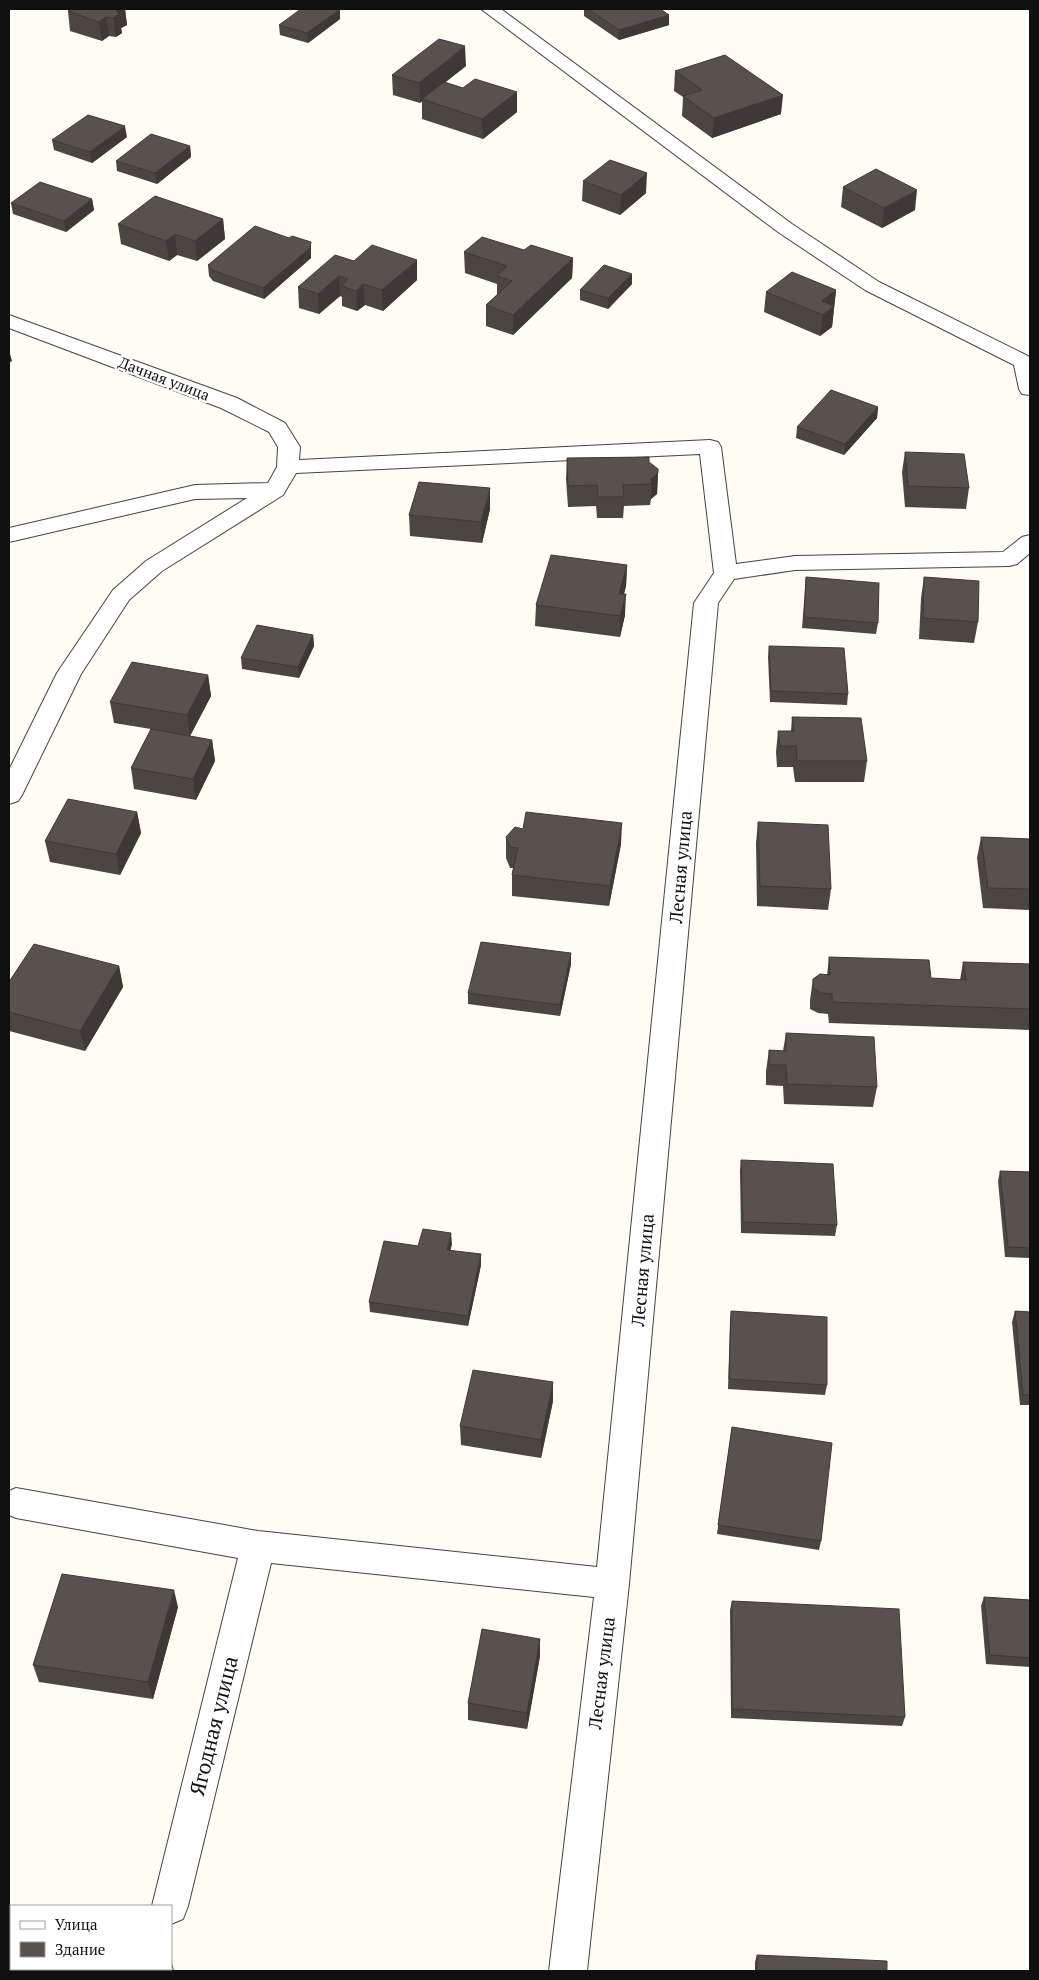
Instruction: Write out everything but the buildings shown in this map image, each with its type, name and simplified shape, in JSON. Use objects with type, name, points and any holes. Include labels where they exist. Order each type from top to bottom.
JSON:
[{"type":"street","points":[[490,9],[808,244],[872,286],[1027,364],[1030,389]]},
{"type":"street","name":"Дачная улица","points":[[9,321],[229,403],[245,411],[277,428],[289,447],[288,466]]},
{"type":"street","points":[[9,795],[69,673],[121,595],[154,566],[275,490],[288,466],[710,448],[726,573],[795,563],[1009,559],[1030,542]]},
{"type":"street","points":[[9,534],[195,492],[275,490]]},
{"type":"street","name":"Лесная улица","points":[[568,1971],[612,1584],[706,603],[726,573]]},
{"type":"street","points":[[16,1503],[258,1546],[612,1584]]},
{"type":"street","name":"Ягодная улица","points":[[170,1905],[258,1546]]}]
